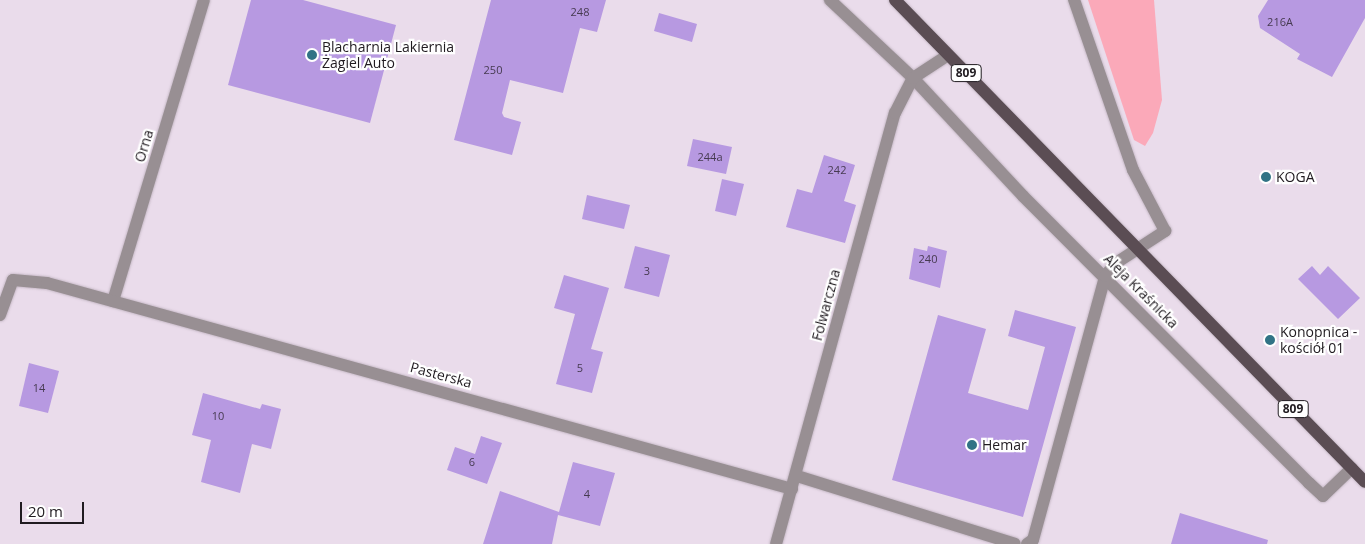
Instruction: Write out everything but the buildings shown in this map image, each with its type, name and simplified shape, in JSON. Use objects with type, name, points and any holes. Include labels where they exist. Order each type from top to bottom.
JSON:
[{"type":"main road","name":"809","points":[[895,0],[948,55]]},
{"type":"main road","name":"Aleja Kraśnicka","points":[[948,55],[1365,482]]},
{"type":"street","name":"Orna","points":[[113,302],[204,0]]},
{"type":"street","name":"Aleja Kraśnicka","points":[[830,0],[913,78],[1023,196],[1323,496],[1352,468]]},
{"type":"street","points":[[1027,544],[1033,540],[1105,276],[1165,231],[1129,162],[1074,0]]},
{"type":"street","points":[[913,78],[948,55]]},
{"type":"street","name":"Folwarczna","points":[[776,544],[796,476],[869,201],[895,113],[913,78]]},
{"type":"street","name":"Pasterska","points":[[0,315],[8,288],[20,278],[80,292],[792,489]]},
{"type":"street","points":[[796,476],[1015,544]]},
{"type":"shaded area","points":[[1088,0],[1154,0],[1162,100],[1153,133],[1145,146],[1134,140]]},
{"type":"place","name":"Blacharnia Lakiernia Żagiel Auto","points":[[312,55]]},
{"type":"place","name":"KOGA","points":[[1266,177]]},
{"type":"place","name":"Konopnica - kościół 01","points":[[1270,340]]},
{"type":"place","name":"Hemar","points":[[972,445]]}]
